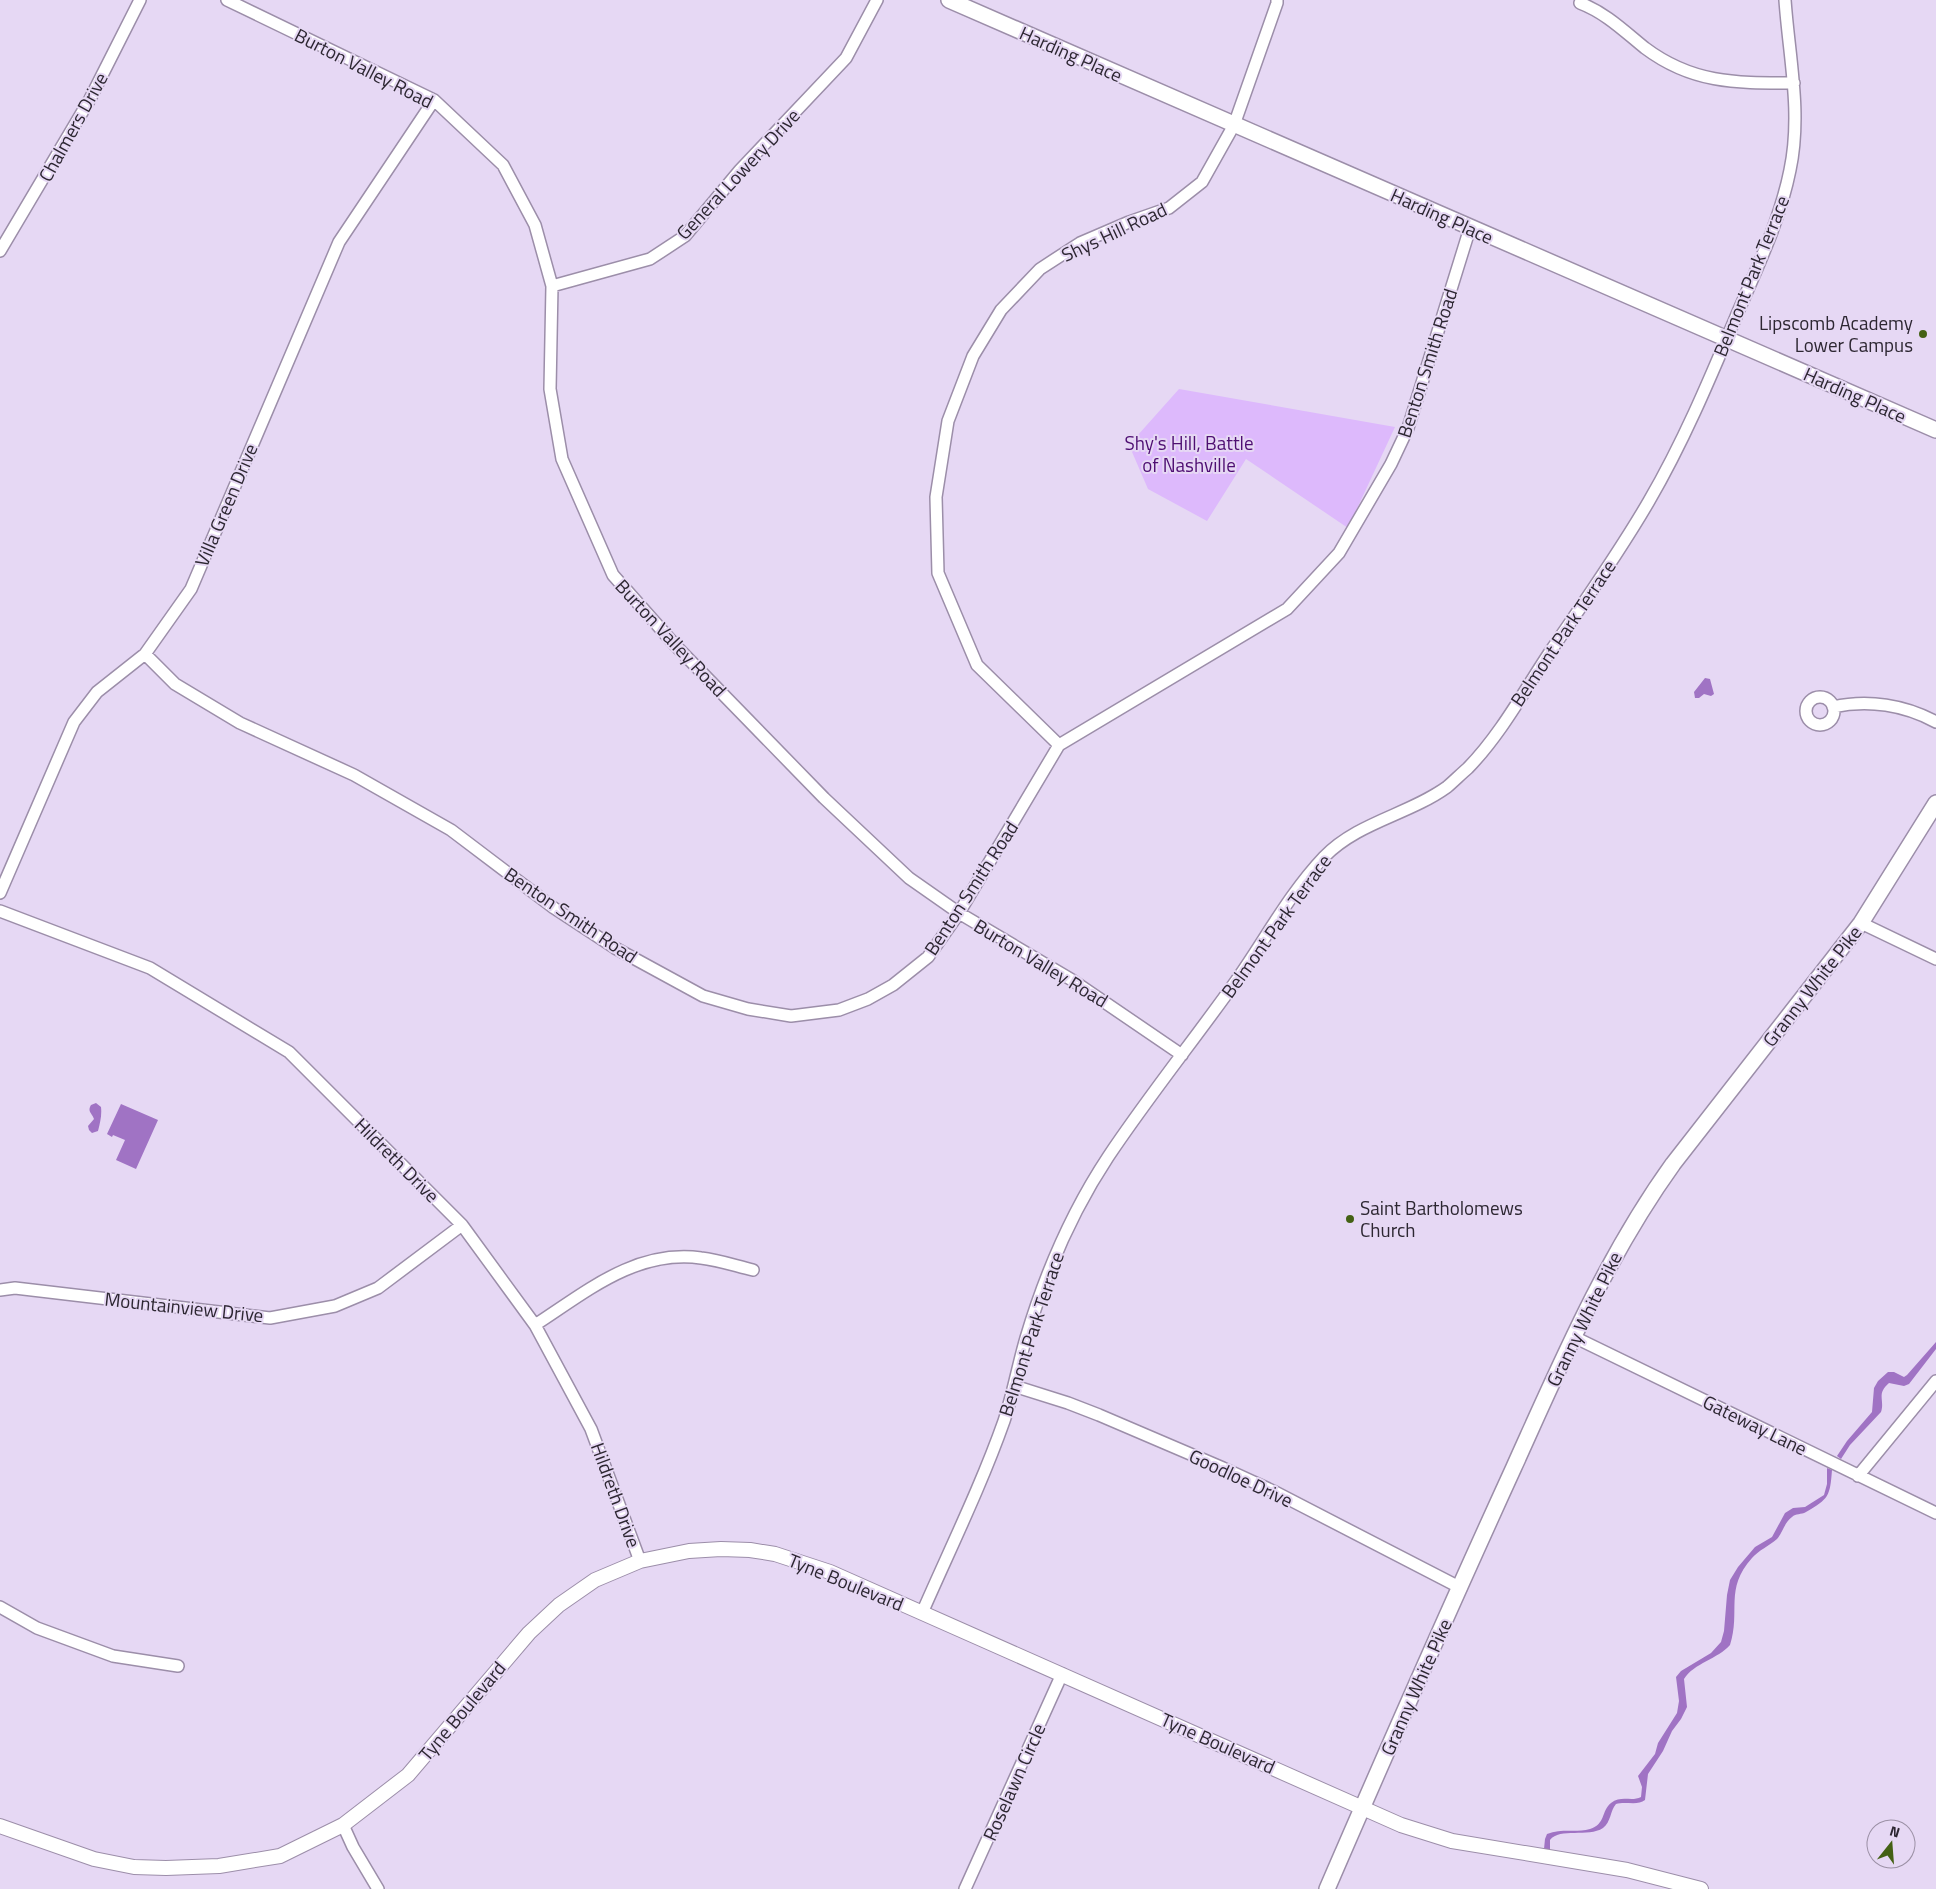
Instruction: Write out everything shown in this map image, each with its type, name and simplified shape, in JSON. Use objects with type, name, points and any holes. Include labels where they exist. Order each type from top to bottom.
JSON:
[{"type":"main road","name":"Harding Place","points":[[949,0],[1936,430]]},
{"type":"main road","name":"Granny White Pike","points":[[1327,1889],[1496,1506],[1611,1262],[1646,1202],[1694,1136],[1861,923],[1936,803]]},
{"type":"street","name":"Chalmers Drive","points":[[0,251],[90,99],[140,0]]},
{"type":"street","name":"Burton Valley Road","points":[[227,0],[434,100],[503,165],[535,225],[552,286],[550,389],[562,460],[613,575],[675,645],[824,798],[908,878],[959,913],[1072,980],[1182,1055]]},
{"type":"street","name":"General Lowery Drive","points":[[552,286],[650,259],[685,236],[740,170],[846,58],[877,0]]},
{"type":"street","name":"Shys Hill Road","points":[[1059,745],[977,665],[938,573],[936,497],[948,421],[973,356],[1001,310],[1040,269],[1080,243],[1129,222],[1169,208],[1202,182],[1234,124],[1277,0]]},
{"type":"street","name":"Belmont Park Terrace","points":[[922,1612],[980,1482],[1004,1419],[1038,1302],[1061,1242],[1076,1210],[1110,1154],[1239,977],[1302,884],[1330,851],[1345,839],[1364,828],[1446,788],[1473,762],[1488,744],[1618,552],[1650,500],[1692,418],[1783,201],[1791,165],[1794,138],[1794,83],[1785,0]]},
{"type":"street","points":[[1580,3],[1597,10],[1660,58],[1694,74],[1711,79],[1743,83],[1794,83]]},
{"type":"street","name":"Villa Green Drive","points":[[0,893],[74,722],[97,692],[145,654],[190,588],[340,242],[434,100]]},
{"type":"street","name":"Benton Smith Road","points":[[145,654],[175,684],[240,723],[354,775],[451,830],[554,908],[615,948],[703,996],[748,1009],[791,1016],[839,1010],[868,1000],[928,958],[959,913],[1059,745],[1287,609],[1338,553],[1391,464],[1408,428],[1470,228]]},
{"type":"street","points":[[1833,707],[1858,703],[1885,705],[1912,711],[1936,722]]},
{"type":"street","name":"Hildreth Drive","points":[[0,911],[150,968],[289,1052],[462,1225],[535,1325],[591,1429],[640,1561]]},
{"type":"street","points":[[1861,923],[1936,959]]},
{"type":"street","name":"Mountainview Drive","points":[[0,1290],[15,1288],[270,1318],[335,1306],[378,1288],[462,1225]]},
{"type":"street","points":[[535,1325],[604,1280],[629,1267],[645,1262],[678,1257],[700,1258],[753,1270]]},
{"type":"street","name":"Gateway Lane","points":[[1574,1337],[1936,1513]]},
{"type":"street","points":[[1858,1476],[1936,1380]]},
{"type":"street","name":"Goodloe Drive","points":[[1014,1386],[1091,1412],[1223,1468],[1273,1491],[1461,1588]]},
{"type":"street","name":"Tyne Boulevard","points":[[0,1826],[94,1859],[134,1867],[219,1866],[280,1856],[342,1825],[408,1775],[544,1618],[595,1580],[640,1561],[669,1554],[702,1550],[736,1549],[769,1553],[800,1561],[830,1572],[1401,1824],[1452,1840],[1627,1870],[1701,1889]]},
{"type":"street","points":[[0,1607],[37,1628],[113,1656],[178,1666]]},
{"type":"street","name":"Roselawn Circle","points":[[965,1889],[1062,1674]]},
{"type":"street","points":[[342,1825],[378,1889]]},
{"type":"green space","name":"Shy's Hill, Battle of Nashville","points":[[1179,389],[1395,427],[1348,528],[1246,459],[1207,521],[1148,489],[1129,445]]},
{"type":"shaded area","points":[[1705,678],[1710,679],[1714,694],[1711,696],[1704,694],[1699,698],[1695,698],[1694,692]]},
{"type":"shaded area","points":[[96,1103],[101,1107],[101,1119],[98,1131],[92,1133],[88,1126],[94,1119],[90,1109],[91,1105]]},
{"type":"shaded area","points":[[121,1104],[158,1120],[136,1169],[116,1160],[125,1140],[107,1134]]},
{"type":"shaded area","points":[[1936,1342],[1936,1349],[1909,1384],[1904,1386],[1889,1383],[1885,1387],[1882,1394],[1881,1412],[1850,1445],[1841,1459],[1837,1456],[1847,1441],[1872,1412],[1874,1388],[1878,1381],[1888,1372],[1894,1372],[1904,1377],[1907,1375]]},
{"type":"shaded area","points":[[1827,1468],[1832,1470],[1829,1491],[1824,1500],[1806,1512],[1792,1517],[1777,1539],[1755,1555],[1743,1569],[1736,1590],[1733,1633],[1730,1645],[1694,1669],[1684,1679],[1687,1707],[1648,1774],[1645,1800],[1639,1803],[1616,1804],[1608,1823],[1603,1828],[1590,1832],[1560,1834],[1550,1840],[1550,1850],[1544,1849],[1547,1834],[1558,1831],[1590,1829],[1599,1824],[1611,1803],[1619,1799],[1641,1797],[1642,1787],[1638,1776],[1655,1754],[1658,1743],[1677,1713],[1679,1701],[1676,1677],[1681,1671],[1711,1653],[1721,1642],[1730,1580],[1755,1547],[1772,1537],[1785,1513],[1793,1508],[1805,1507],[1824,1495],[1827,1484]]},
{"type":"place","name":"Lipscomb Academy Lower Campus","points":[[1923,334]]},
{"type":"place","name":"Saint Bartholomews Church","points":[[1350,1219]]}]
